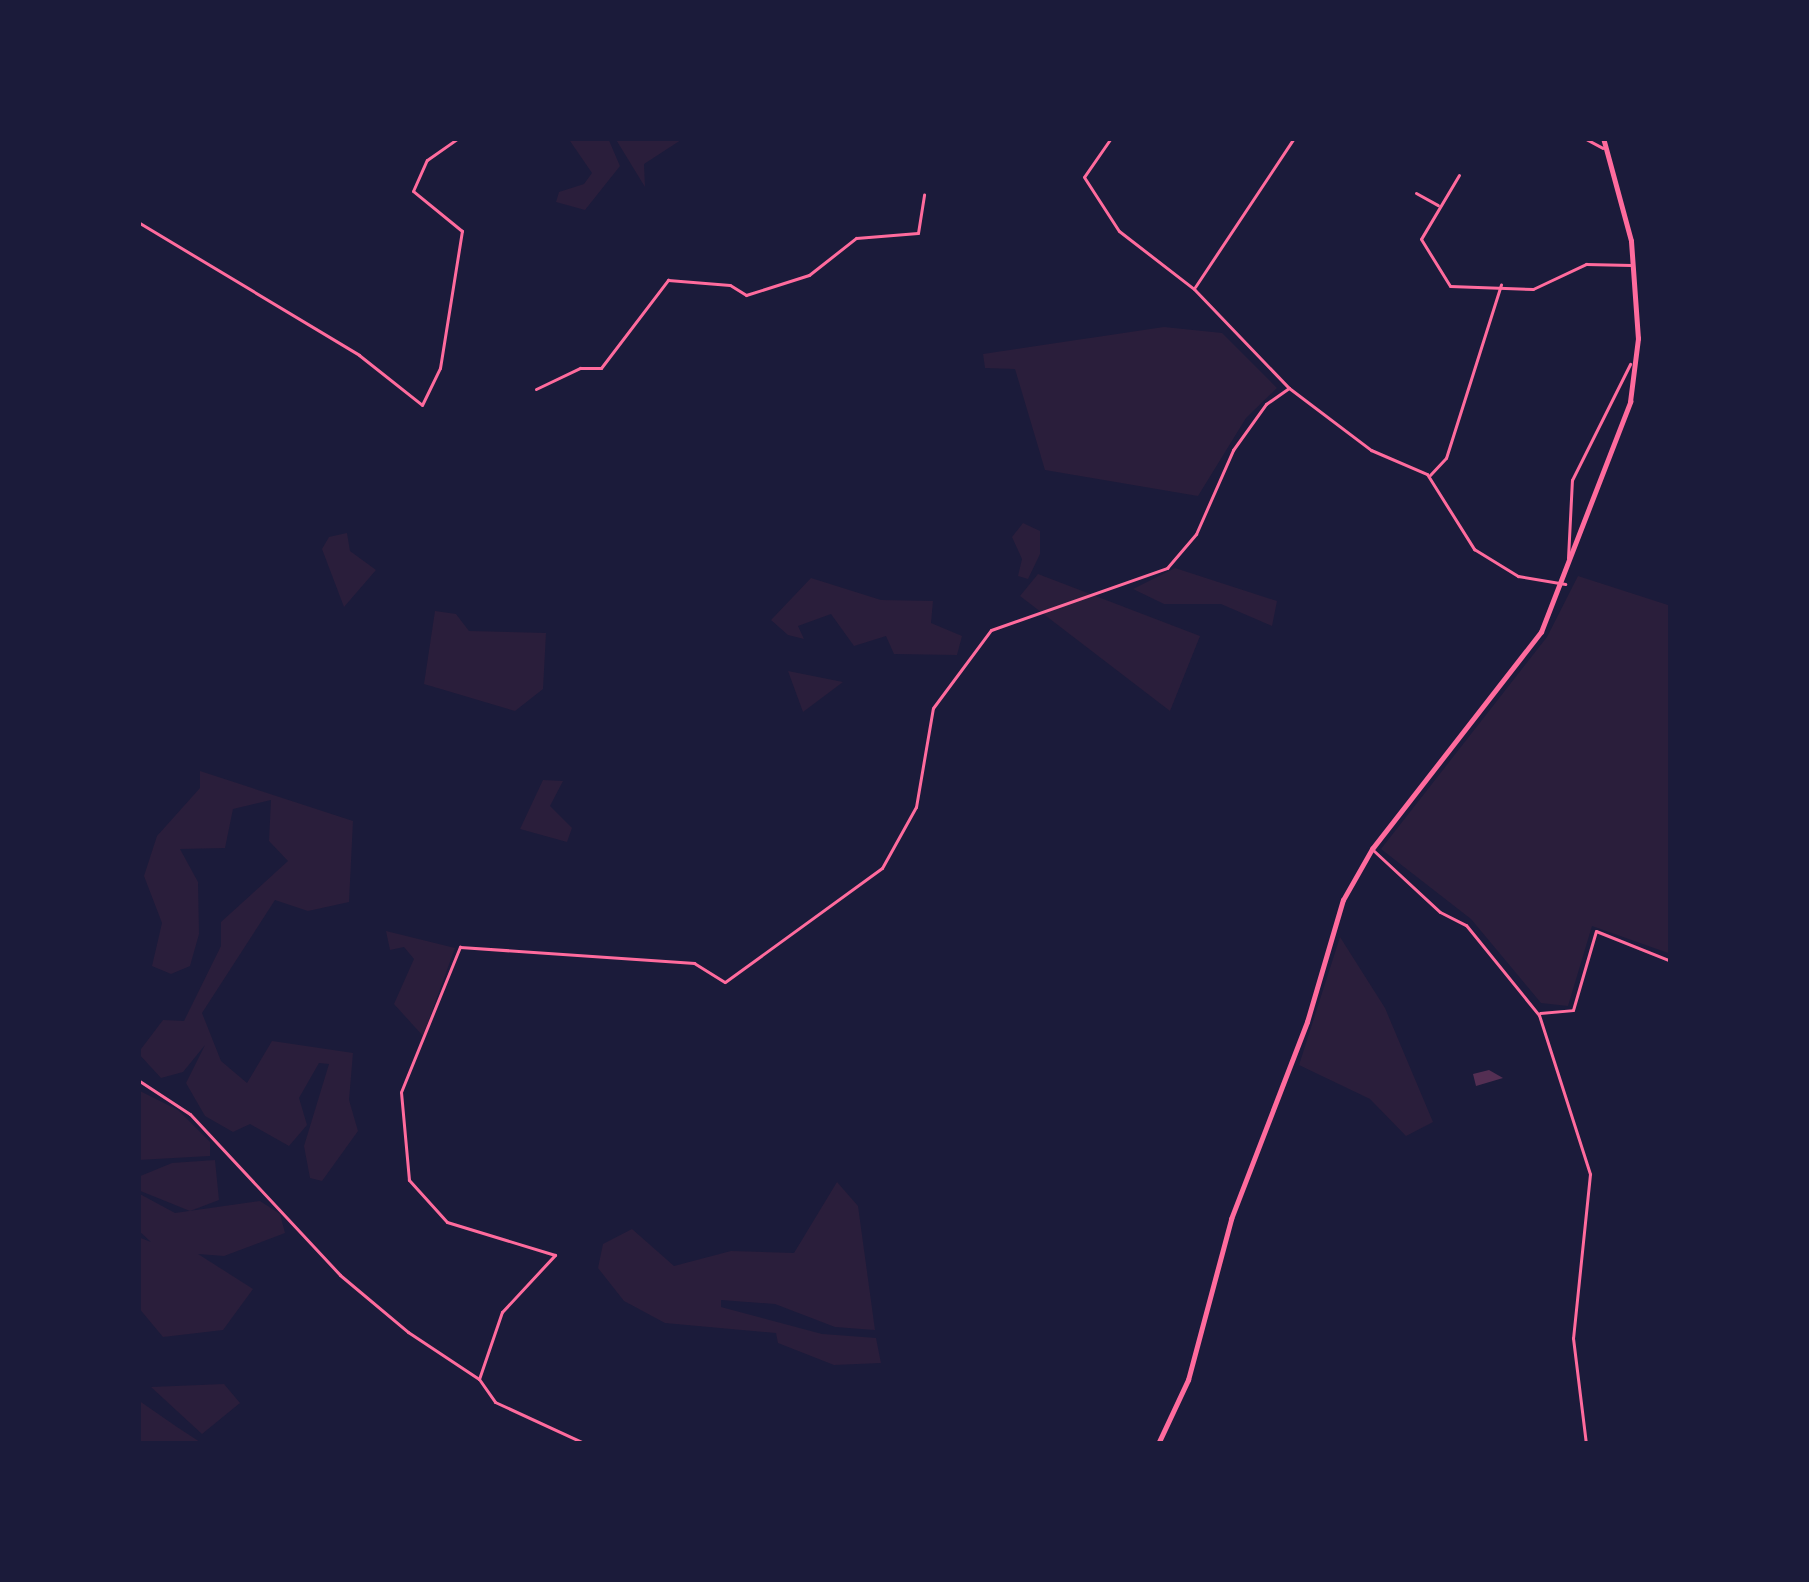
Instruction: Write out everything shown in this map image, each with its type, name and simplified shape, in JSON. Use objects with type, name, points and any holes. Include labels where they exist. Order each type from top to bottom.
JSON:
[{"type":"main road","points":[[1158,1444],[1188,1379],[1231,1219],[1307,1022],[1343,899],[1372,849],[1541,632],[1566,581],[1636,371],[1629,222],[1603,138]]},
{"type":"street","points":[[138,222],[340,343],[422,405],[440,368],[462,231],[413,191],[428,160],[459,138]]},
{"type":"street","points":[[1111,138],[1085,184],[1119,230],[1194,289],[1288,388],[1371,449],[1429,476],[1474,549],[1518,576],[1566,581],[1572,480],[1629,367],[1636,371]]},
{"type":"street","points":[[1194,289],[1294,138]]},
{"type":"street","points":[[1584,138],[1605,149]]},
{"type":"street","points":[[1459,176],[1421,238],[1442,278],[1462,287],[1502,283],[1533,289],[1586,263],[1633,265]]},
{"type":"street","points":[[1416,193],[1439,206]]},
{"type":"street","points":[[536,389],[580,368],[601,368],[668,280],[709,282],[746,295],[763,283],[809,275],[856,238],[918,233],[924,194]]},
{"type":"street","points":[[1429,476],[1446,458],[1502,283]]},
{"type":"street","points":[[479,1378],[502,1312],[555,1255],[447,1222],[409,1180],[401,1092],[460,947],[694,964],[725,982],[882,868],[916,807],[933,708],[991,630],[1167,568],[1196,534],[1233,450],[1266,404],[1288,388]]},
{"type":"street","points":[[1372,849],[1440,912],[1466,925],[1538,1013],[1590,1174],[1573,1338],[1586,1444]]},
{"type":"street","points":[[1538,1013],[1573,1010],[1596,931],[1671,962]]},
{"type":"street","points":[[138,1080],[190,1114],[340,1275],[479,1378],[495,1402],[586,1444]]},
{"type":"shaded area","points":[[568,138],[608,138],[620,166],[585,210],[556,202],[559,192],[584,184],[592,173]]},
{"type":"shaded area","points":[[615,138],[684,138],[644,164],[645,187]]},
{"type":"shaded area","points":[[1164,327],[1222,333],[1277,388],[1246,418],[1198,496],[1045,470],[1015,369],[985,368],[983,354]]},
{"type":"shaded area","points":[[1023,523],[1040,531],[1040,554],[1028,579],[1018,576],[1022,559],[1012,537]]},
{"type":"shaded area","points":[[347,533],[350,551],[376,570],[344,607],[322,549],[329,537]]},
{"type":"shaded area","points":[[1175,568],[1277,601],[1272,626],[1221,604],[1164,604],[1133,589]]},
{"type":"shaded area","points":[[1038,574],[1200,636],[1170,711],[1020,596]]},
{"type":"shaded area","points":[[1578,576],[1671,606],[1671,954],[1592,926],[1568,1006],[1541,1003],[1471,919],[1381,849],[1547,637]]},
{"type":"shaded area","points":[[811,578],[881,600],[933,601],[931,623],[962,636],[957,655],[894,654],[886,636],[854,646],[831,614],[798,626],[804,639],[788,635],[771,620]]},
{"type":"shaded area","points":[[435,611],[456,614],[469,631],[546,633],[543,689],[515,711],[424,684]]},
{"type":"shaded area","points":[[788,671],[843,682],[803,712]]},
{"type":"shaded area","points":[[200,771],[353,821],[349,902],[308,911],[275,900],[202,1013],[221,1061],[247,1083],[272,1041],[353,1053],[349,1100],[358,1131],[322,1181],[310,1178],[304,1146],[329,1064],[319,1063],[299,1098],[307,1125],[289,1146],[250,1124],[233,1132],[205,1116],[186,1083],[205,1045],[183,1072],[161,1078],[138,1053],[163,1020],[184,1021],[221,946],[221,922],[288,861],[269,841],[271,800],[233,809],[225,848],[180,849],[198,882],[199,934],[190,966],[171,974],[152,966],[162,923],[144,876],[157,836],[200,788]]},
{"type":"shaded area","points":[[543,780],[563,781],[550,806],[572,828],[567,842],[520,829]]},
{"type":"shaded area","points":[[386,931],[455,948],[423,1036],[394,1004],[414,959],[404,947],[390,950]]},
{"type":"shaded area","points":[[1340,937],[1385,1008],[1433,1122],[1406,1136],[1370,1099],[1299,1065]]},
{"type":"shaded area","points":[[138,1090],[178,1110],[210,1142],[210,1156],[138,1160]]},
{"type":"shaded area","points":[[215,1160],[219,1200],[190,1211],[138,1190],[138,1177],[172,1163]]},
{"type":"shaded area","points":[[837,1182],[858,1206],[875,1330],[835,1327],[775,1304],[721,1300],[721,1307],[822,1334],[876,1338],[881,1363],[834,1365],[778,1343],[776,1333],[665,1323],[624,1301],[598,1268],[603,1244],[632,1229],[674,1266],[731,1251],[794,1253]]},
{"type":"shaded area","points":[[138,1193],[175,1213],[260,1201],[280,1214],[285,1233],[224,1256],[198,1254],[253,1289],[223,1330],[163,1337],[138,1307],[138,1237],[151,1242],[138,1230]]},
{"type":"shaded area","points":[[224,1384],[240,1403],[202,1434],[151,1387]]},
{"type":"shaded area","points":[[138,1400],[177,1427],[203,1444],[138,1444]]},
{"type":"building","points":[[1489,1070],[1503,1078],[1476,1086],[1473,1074]]}]
